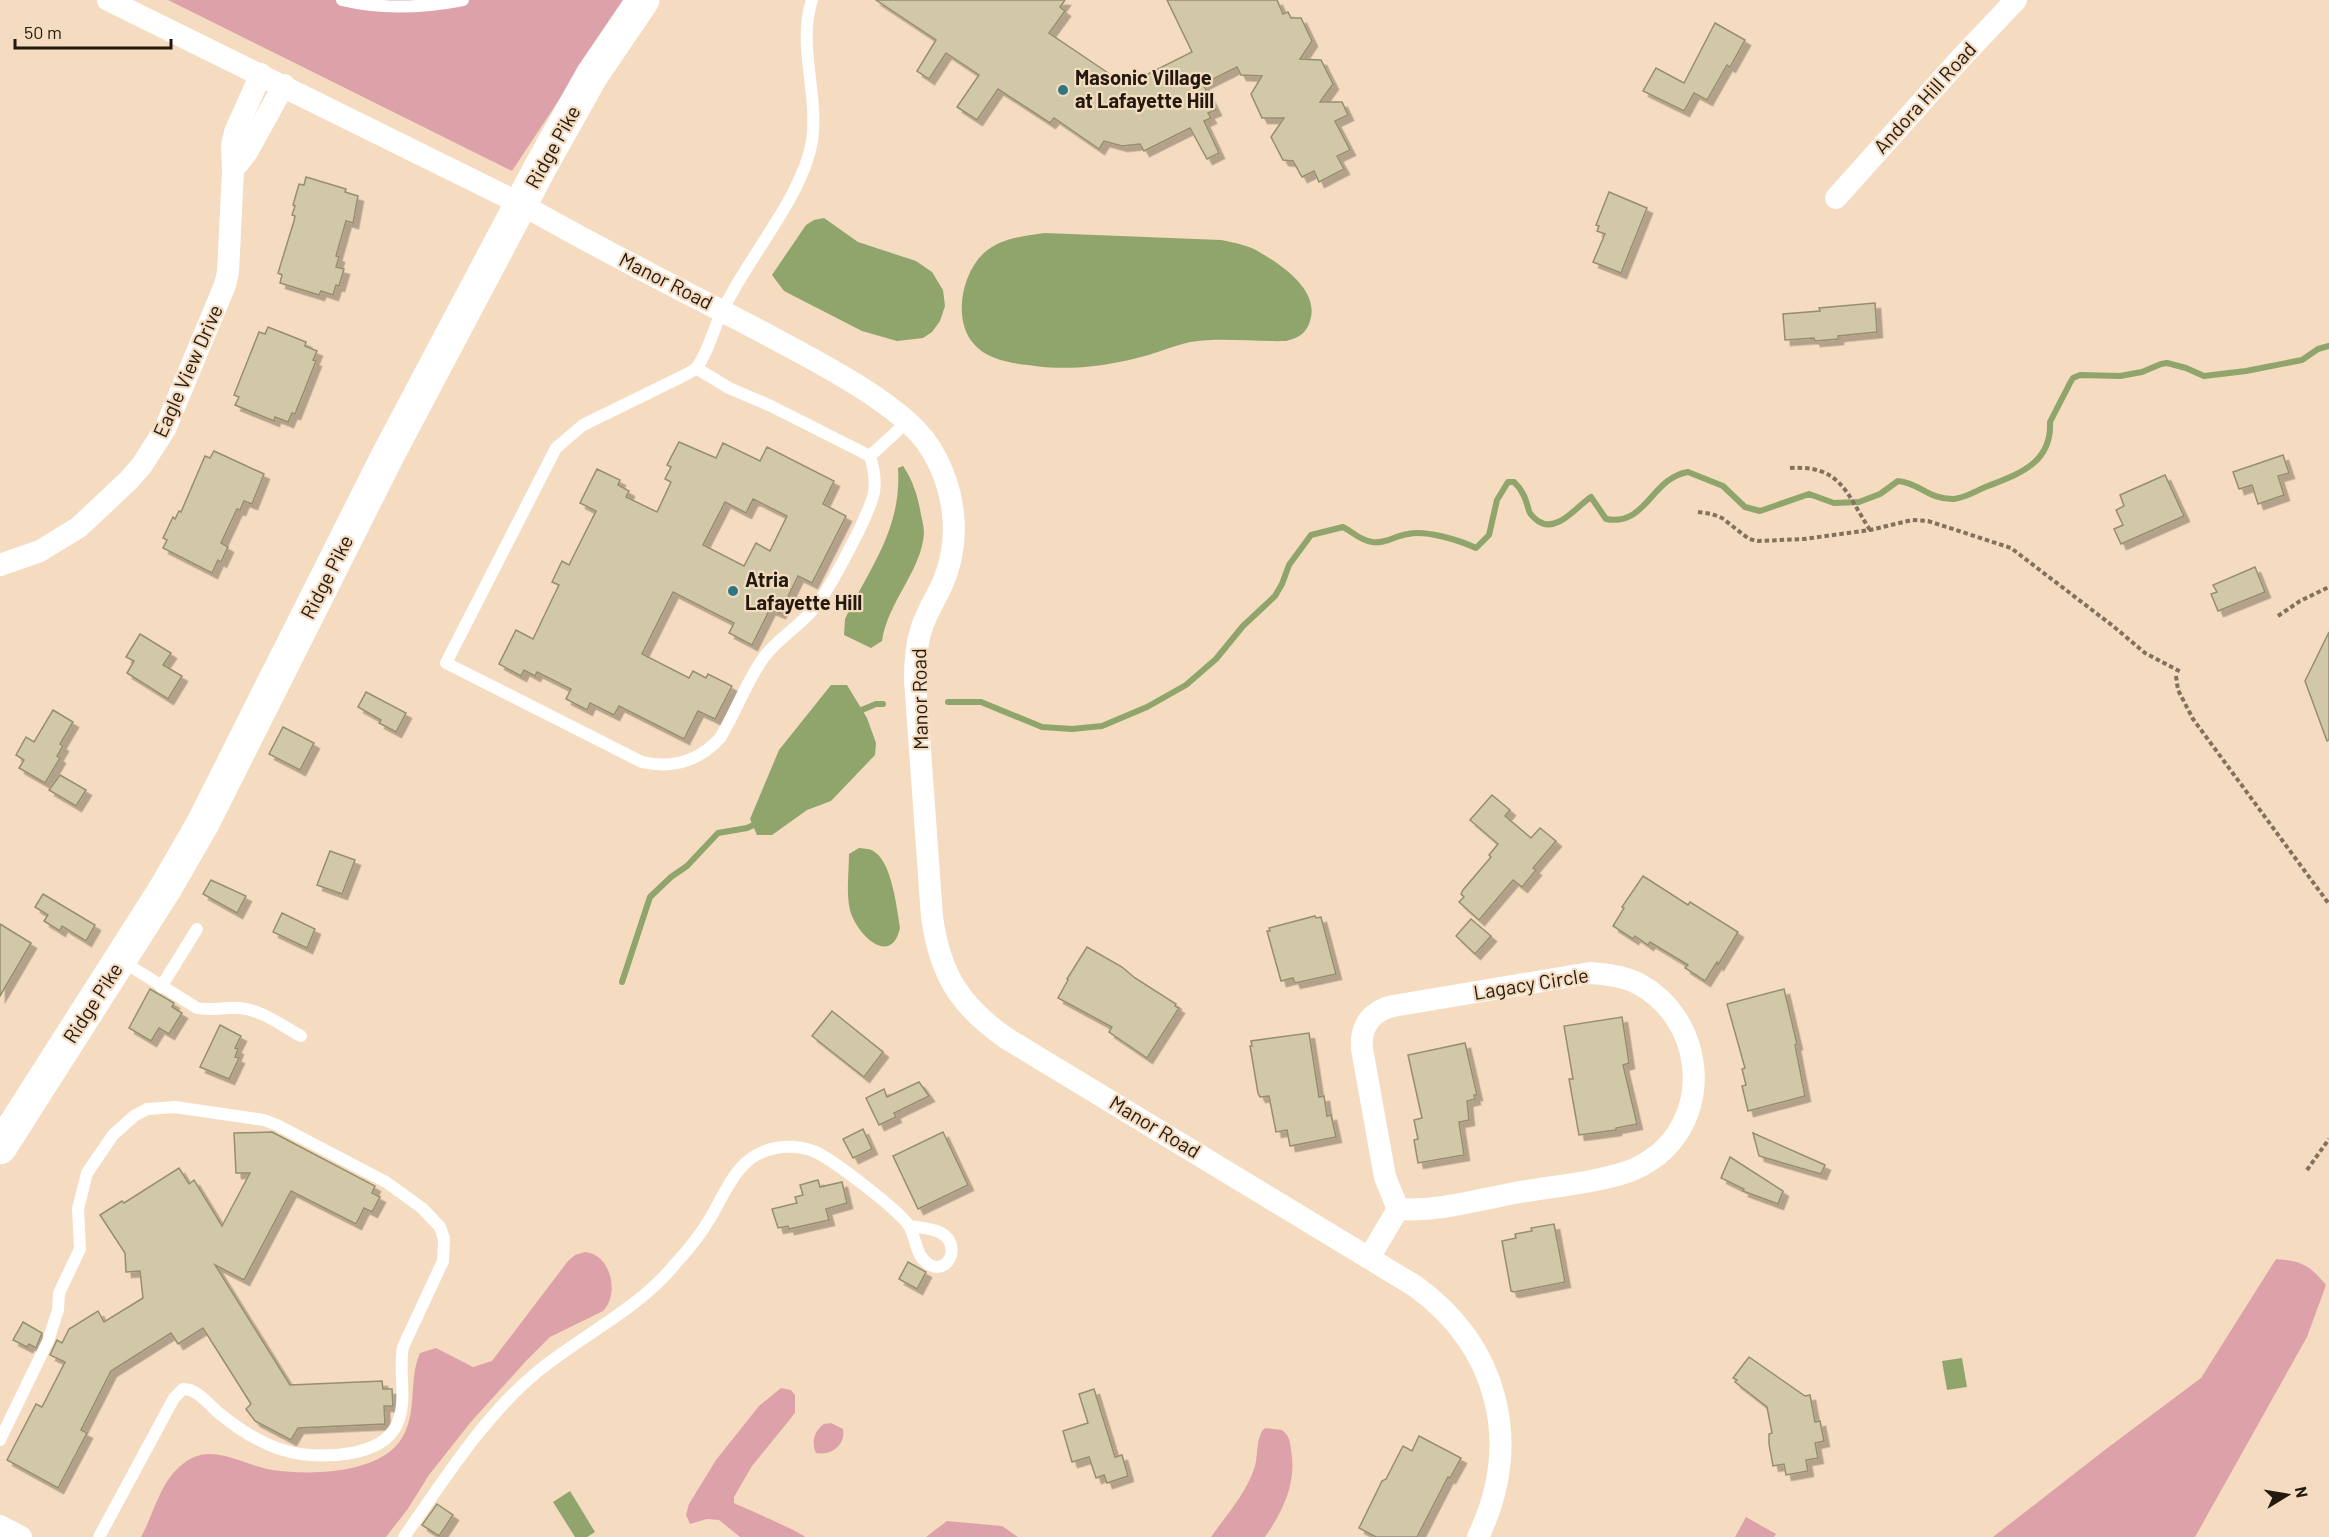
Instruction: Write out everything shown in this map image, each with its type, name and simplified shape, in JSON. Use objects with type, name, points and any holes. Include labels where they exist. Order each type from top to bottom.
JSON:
[{"type":"main road","name":"Ridge Pike","points":[[0,1148],[165,889],[203,823],[388,455],[521,204],[592,75],[643,0]]},
{"type":"street","name":"Manor Road","points":[[108,0],[521,204],[572,233],[722,310],[829,370],[875,398],[907,422],[929,447],[939,464],[946,481],[953,514],[954,534],[951,554],[940,588],[921,630],[915,663],[932,918],[939,952],[953,986],[974,1014],[1006,1038],[1415,1286],[1444,1309],[1468,1339],[1486,1372],[1499,1413],[1501,1454],[1494,1496],[1478,1537]]},
{"type":"street","name":"Andora Hill Road","points":[[1836,198],[1960,58],[2016,0]]},
{"type":"street","name":"Eagle View Drive","points":[[0,565],[40,551],[79,527],[129,480],[159,439],[173,412],[225,285],[230,257],[232,146],[235,132],[261,74]]},
{"type":"street","points":[[233,170],[247,152],[284,86]]},
{"type":"street","name":"Lagacy Circle","points":[[1590,973],[1606,974],[1638,984],[1658,997],[1674,1015],[1683,1029],[1693,1060],[1693,1094],[1688,1111],[1676,1134],[1660,1153],[1646,1163],[1630,1171],[1603,1178],[1433,1208],[1398,1209],[1385,1177],[1362,1049],[1365,1026],[1376,1012],[1393,1006],[1590,973]]},
{"type":"street","points":[[1369,1258],[1398,1209]]},
{"type":"street","points":[[0,1526],[21,1537]]},
{"type":"lane","points":[[342,0],[394,7],[417,7],[463,0]]},
{"type":"lane","points":[[696,368],[729,388],[771,406],[870,456],[875,483],[871,504],[826,593],[811,613],[772,646],[762,660],[720,738],[712,747],[691,760],[654,765],[630,757],[446,663],[556,448],[583,425],[669,384],[696,368],[722,310],[796,186],[808,156],[814,107],[807,38],[812,0]]},
{"type":"lane","points":[[870,456],[907,422]]},
{"type":"lane","points":[[161,987],[197,929]]},
{"type":"lane","points":[[120,960],[197,1008],[240,1008],[261,1013],[301,1036]]},
{"type":"lane","points":[[0,1440],[48,1341],[58,1310],[59,1293],[80,1249],[78,1209],[87,1173],[113,1135],[134,1116],[147,1109],[175,1107],[270,1123],[295,1133],[391,1186],[432,1218],[444,1239],[443,1261],[403,1347],[400,1361],[400,1416],[387,1438],[367,1449],[335,1455],[318,1456],[284,1452],[239,1427],[195,1392],[183,1389],[174,1398],[99,1537]]},
{"type":"lane","points":[[404,1537],[452,1469],[501,1407],[537,1372],[631,1307],[660,1282],[708,1222],[736,1174],[746,1161],[757,1154],[771,1149],[798,1148],[827,1158],[882,1201],[909,1226]]},
{"type":"path","points":[[1790,468],[1822,470],[1842,486],[1870,530]]},
{"type":"path","points":[[1698,512],[1722,518],[1749,539],[1758,541],[1804,539],[1870,530],[1912,520],[1928,521],[2010,548],[2114,626],[2145,653],[2181,672]]},
{"type":"path","points":[[2278,616],[2329,587]]},
{"type":"path","points":[[2176,676],[2183,703],[2193,719],[2329,904]]},
{"type":"path","points":[[2307,1170],[2329,1139]]},
{"type":"shaded area","points":[[168,0],[625,0],[512,171]]},
{"type":"shaded area","points":[[824,218],[858,242],[916,261],[932,272],[943,290],[945,306],[940,321],[932,332],[923,338],[897,341],[862,331],[784,291],[772,275],[806,225]]},
{"type":"shaded area","points":[[1045,233],[1221,240],[1247,246],[1270,258],[1289,272],[1305,290],[1312,310],[1310,321],[1301,335],[1286,341],[1190,342],[1144,356],[1097,366],[1042,367],[992,357],[974,344],[963,322],[963,296],[970,271],[991,247],[1013,238]]},
{"type":"shaded area","points":[[903,466],[912,481],[919,503],[924,530],[922,547],[885,626],[882,641],[871,648],[844,635],[845,619],[890,529],[898,490],[898,468]]},
{"type":"shaded area","points":[[831,685],[847,685],[867,718],[876,743],[875,755],[831,801],[807,810],[772,835],[757,835],[750,819],[779,750]]},
{"type":"shaded area","points":[[859,848],[870,849],[876,853],[882,859],[890,877],[900,928],[896,940],[889,945],[882,946],[866,937],[859,929],[850,910],[849,854]]},
{"type":"shaded area","points":[[585,1252],[594,1254],[607,1267],[612,1285],[608,1304],[603,1311],[550,1337],[526,1361],[470,1423],[429,1475],[407,1510],[386,1537],[141,1537],[160,1493],[173,1473],[192,1458],[201,1455],[220,1455],[267,1469],[301,1472],[340,1470],[360,1466],[377,1459],[391,1450],[402,1438],[407,1428],[412,1407],[414,1374],[420,1353],[436,1348],[473,1367],[492,1361],[568,1261],[575,1255]]},
{"type":"shaded area","points":[[2276,1259],[2304,1265],[2326,1285],[2307,1337],[2195,1537],[1993,1537],[2201,1378]]},
{"type":"shaded area","points":[[1962,1358],[1967,1387],[1947,1390],[1942,1361]]},
{"type":"shaded area","points":[[781,1388],[791,1390],[795,1395],[795,1413],[752,1466],[734,1497],[734,1503],[805,1537],[740,1537],[719,1520],[707,1519],[690,1524],[686,1515],[689,1504],[716,1460],[759,1406]]},
{"type":"shaded area","points":[[831,1423],[843,1429],[840,1444],[827,1453],[816,1453],[814,1441],[816,1433],[824,1424]]},
{"type":"shaded area","points":[[1265,1428],[1282,1430],[1290,1441],[1292,1474],[1283,1507],[1265,1537],[1211,1537],[1241,1496],[1250,1478],[1255,1464],[1258,1442]]},
{"type":"shaded area","points":[[570,1491],[595,1532],[587,1537],[575,1537],[553,1502]]},
{"type":"shaded area","points":[[1746,1517],[1776,1534],[1774,1537],[1735,1537]]},
{"type":"shaded area","points":[[947,1521],[1002,1526],[1018,1537],[926,1537]]},
{"type":"building","name":"Masonic Village at Lafayette Hill","points":[[876,0],[1065,0],[1060,7],[1065,11],[1049,33],[1126,85],[1192,52],[1167,0],[1277,0],[1283,14],[1288,12],[1291,18],[1301,18],[1312,41],[1300,59],[1321,60],[1333,84],[1320,102],[1342,102],[1348,115],[1335,121],[1350,150],[1337,156],[1344,169],[1319,182],[1314,171],[1302,177],[1293,161],[1283,160],[1271,137],[1284,118],[1262,118],[1251,94],[1262,76],[1241,75],[1237,67],[1203,84],[1216,110],[1208,113],[1211,118],[1204,121],[1219,153],[1207,159],[1190,128],[1144,151],[1140,144],[1122,146],[1104,141],[1099,149],[1054,118],[1050,123],[998,89],[977,120],[957,107],[979,75],[946,53],[929,79],[917,71],[936,40]]},
{"type":"building","points":[[1715,23],[1745,40],[1730,67],[1727,65],[1707,100],[1694,93],[1684,111],[1643,91],[1656,68],[1684,83]]},
{"type":"building","points":[[306,177],[346,189],[345,192],[358,196],[353,223],[346,221],[336,256],[339,257],[336,267],[344,269],[339,286],[336,285],[333,295],[321,291],[319,295],[280,283],[282,275],[278,273],[295,216],[292,215],[295,206],[293,205],[299,184],[304,185]]},
{"type":"building","points":[[1609,192],[1647,208],[1621,273],[1593,262],[1605,234],[1597,231],[1599,226],[1596,225]]},
{"type":"building","points":[[1875,303],[1877,332],[1815,341],[1814,338],[1785,340],[1783,314]]},
{"type":"building","points":[[268,327],[306,342],[305,346],[317,351],[313,360],[316,361],[295,414],[292,413],[288,422],[275,417],[274,421],[235,405],[239,397],[234,395],[259,332],[265,334]]},
{"type":"building","name":"Atria Lafayette Hill","points":[[679,442],[716,458],[723,443],[760,461],[767,447],[834,481],[823,504],[846,516],[812,583],[798,576],[780,613],[770,609],[752,645],[729,633],[734,623],[673,592],[642,654],[689,678],[693,671],[706,678],[708,674],[732,686],[715,719],[698,711],[684,739],[619,706],[614,715],[590,703],[587,710],[566,699],[571,689],[537,672],[535,676],[524,670],[521,676],[499,664],[516,630],[533,639],[559,585],[552,582],[562,561],[569,565],[596,511],[580,503],[597,469],[620,480],[618,485],[629,491],[626,497],[657,512],[671,482],[665,479],[671,467],[667,465]],"holes":[[[753,499],[787,516],[770,551],[756,543],[744,566],[703,545],[725,502],[746,513]]]},
{"type":"building","points":[[214,451],[264,474],[252,504],[244,501],[240,510],[237,509],[221,543],[228,547],[221,562],[218,560],[212,573],[163,548],[167,540],[163,538],[173,517],[175,519],[179,511],[181,512],[205,456],[210,458]]},
{"type":"building","points":[[2283,455],[2289,473],[2278,476],[2284,495],[2258,504],[2252,485],[2239,489],[2233,472]]},
{"type":"building","points":[[2165,475],[2184,516],[2121,544],[2114,529],[2123,525],[2116,510],[2124,506],[2120,495]]},
{"type":"building","points":[[2255,567],[2265,592],[2218,611],[2211,594],[2217,592],[2213,585]]},
{"type":"building","points":[[2329,632],[2329,740],[2327,741],[2305,681]]},
{"type":"building","points":[[140,634],[171,653],[163,665],[182,676],[168,699],[127,673],[134,661],[126,657]]},
{"type":"building","points":[[366,692],[406,713],[396,732],[379,723],[381,720],[358,707]]},
{"type":"building","points":[[53,710],[73,722],[60,744],[63,746],[57,756],[60,758],[45,783],[19,768],[24,760],[16,755],[26,737],[34,742]]},
{"type":"building","points":[[283,727],[314,743],[300,770],[269,754]]},
{"type":"building","points":[[60,775],[86,790],[76,806],[49,790]]},
{"type":"building","points":[[1492,795],[1510,810],[1505,816],[1531,838],[1540,828],[1556,841],[1533,868],[1536,870],[1522,887],[1513,880],[1479,920],[1459,902],[1464,897],[1461,894],[1463,890],[1491,857],[1489,855],[1498,844],[1470,820]]},
{"type":"building","points":[[330,851],[355,860],[342,894],[317,885]]},
{"type":"building","points":[[1643,876],[1688,905],[1690,902],[1738,932],[1718,965],[1717,962],[1705,981],[1685,968],[1688,965],[1650,942],[1648,945],[1635,936],[1633,939],[1613,926],[1624,908],[1622,907]]},
{"type":"building","points":[[211,880],[246,896],[237,913],[203,894]]},
{"type":"building","points":[[43,894],[95,925],[86,941],[62,926],[60,931],[44,921],[48,915],[35,907]]},
{"type":"building","points":[[282,913],[315,929],[307,948],[273,932]]},
{"type":"building","points":[[1315,916],[1316,918],[1321,917],[1336,974],[1295,983],[1293,978],[1281,981],[1267,931],[1270,931],[1269,928]]},
{"type":"building","points":[[1471,919],[1491,936],[1475,954],[1456,936]]},
{"type":"building","points":[[0,924],[31,943],[0,996]]},
{"type":"building","points":[[1087,947],[1122,967],[1179,1008],[1147,1058],[1109,1032],[1112,1027],[1058,998]]},
{"type":"building","points":[[150,989],[174,1003],[172,1007],[182,1013],[169,1034],[159,1028],[151,1041],[129,1028]]},
{"type":"building","points":[[1784,989],[1797,1044],[1795,1045],[1805,1096],[1748,1111],[1742,1086],[1746,1085],[1742,1069],[1745,1068],[1727,1004]]},
{"type":"building","points":[[832,1011],[883,1052],[864,1077],[812,1036]]},
{"type":"building","points":[[1622,1017],[1629,1063],[1623,1065],[1637,1124],[1616,1128],[1616,1130],[1579,1135],[1569,1079],[1573,1079],[1564,1026]]},
{"type":"building","points":[[220,1025],[241,1036],[235,1048],[238,1049],[235,1057],[239,1058],[229,1079],[200,1067]]},
{"type":"building","points":[[1309,1033],[1319,1097],[1324,1096],[1327,1116],[1331,1115],[1336,1137],[1290,1146],[1287,1130],[1276,1132],[1269,1096],[1260,1097],[1258,1093],[1250,1046],[1252,1046],[1251,1041]]},
{"type":"building","points":[[1465,1043],[1477,1095],[1474,1095],[1475,1099],[1467,1101],[1469,1120],[1459,1122],[1464,1155],[1418,1163],[1414,1140],[1418,1139],[1414,1120],[1422,1118],[1408,1055]]},
{"type":"building","points":[[919,1082],[929,1096],[894,1113],[896,1117],[879,1125],[866,1098],[884,1089],[887,1097]]},
{"type":"building","points":[[863,1129],[872,1149],[853,1158],[843,1139]]},
{"type":"building","points":[[272,1132],[375,1186],[372,1193],[380,1197],[372,1212],[364,1208],[356,1224],[291,1191],[244,1280],[215,1265],[290,1385],[382,1381],[383,1389],[392,1389],[393,1406],[384,1406],[385,1424],[298,1428],[291,1440],[255,1421],[246,1409],[251,1404],[203,1328],[178,1344],[171,1333],[111,1371],[81,1430],[87,1433],[58,1488],[7,1460],[36,1404],[42,1407],[65,1362],[50,1355],[57,1340],[62,1343],[69,1329],[98,1311],[104,1322],[143,1298],[140,1271],[126,1272],[125,1253],[100,1215],[122,1201],[124,1203],[179,1168],[189,1184],[194,1180],[222,1226],[250,1173],[236,1173],[234,1133]]},
{"type":"building","points":[[943,1132],[968,1185],[918,1209],[893,1156]]},
{"type":"building","points":[[1753,1133],[1825,1165],[1821,1174],[1759,1156]]},
{"type":"building","points":[[1730,1157],[1783,1191],[1778,1204],[1743,1191],[1744,1189],[1721,1178]]},
{"type":"building","points":[[818,1180],[820,1187],[842,1182],[847,1203],[826,1209],[829,1220],[789,1229],[788,1226],[778,1228],[772,1209],[797,1203],[795,1197],[803,1195],[800,1185]]},
{"type":"building","points":[[1554,1224],[1565,1282],[1511,1291],[1502,1241],[1516,1238],[1515,1234],[1532,1231],[1531,1228]]},
{"type":"building","points":[[908,1262],[926,1272],[917,1289],[899,1279]]},
{"type":"building","points":[[23,1322],[42,1333],[36,1348],[29,1344],[27,1347],[13,1340]]},
{"type":"building","points":[[1749,1357],[1805,1396],[1810,1395],[1815,1422],[1820,1421],[1824,1441],[1815,1443],[1818,1458],[1806,1460],[1808,1471],[1786,1475],[1784,1464],[1773,1466],[1769,1444],[1769,1434],[1772,1433],[1767,1407],[1733,1378]]},
{"type":"building","points":[[1094,1389],[1115,1457],[1122,1455],[1128,1476],[1107,1483],[1104,1475],[1096,1478],[1089,1457],[1072,1462],[1063,1431],[1088,1423],[1079,1394]]},
{"type":"building","points":[[1419,1436],[1461,1458],[1450,1478],[1448,1477],[1417,1537],[1376,1537],[1359,1528],[1382,1481],[1386,1479],[1403,1446],[1412,1451]]},
{"type":"building","points":[[437,1504],[453,1515],[439,1536],[422,1525]]},
{"type":"waterway","points":[[948,702],[981,702],[1042,727],[1072,729],[1102,726],[1147,707],[1186,685],[1216,659],[1243,626],[1275,596],[1289,565],[1311,535],[1343,527],[1367,541],[1382,542],[1403,535],[1424,533],[1452,539],[1476,548],[1489,535],[1497,500],[1508,482],[1514,482],[1517,485],[1524,495],[1531,514],[1545,524],[1552,524],[1566,517],[1591,497],[1606,519],[1619,520],[1640,509],[1675,476],[1688,472],[1723,486],[1745,507],[1760,511],[1809,494],[1834,503],[1859,502],[1880,494],[1898,481],[1906,482],[1938,497],[1954,499],[1967,496],[2011,477],[2031,465],[2046,448],[2050,422],[2073,378],[2080,375],[2120,376],[2142,372],[2167,363],[2204,376],[2246,371],[2302,360],[2318,349],[2329,346]]},
{"type":"waterway","points":[[857,712],[876,704],[883,704]]},
{"type":"waterway","points":[[622,982],[650,897],[671,877],[687,866],[718,833],[747,828],[760,822]]},
{"type":"place","name":"Masonic Village at Lafayette Hill","points":[[1063,90]]},
{"type":"place","name":"Atria Lafayette Hill","points":[[733,591]]}]
